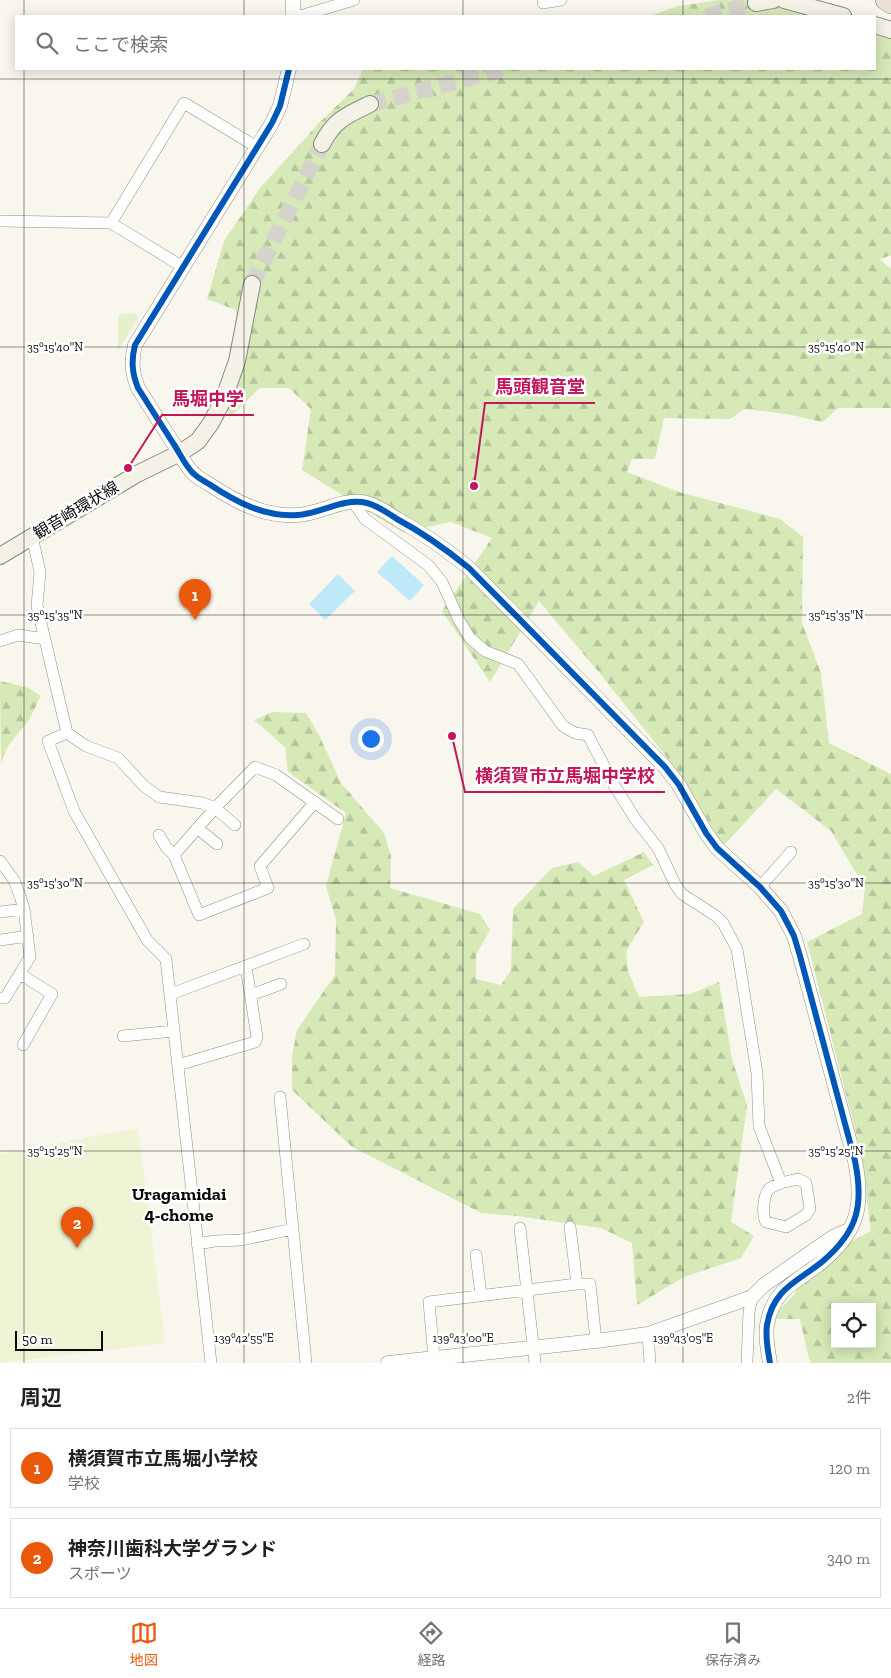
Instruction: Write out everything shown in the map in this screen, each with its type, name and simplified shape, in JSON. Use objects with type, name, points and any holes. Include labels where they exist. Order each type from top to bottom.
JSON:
[{"type":"highway","points":[[885,0],[891,4]]},
{"type":"main road","points":[[756,3],[773,0]]},
{"type":"main road","points":[[784,0],[839,15]]},
{"type":"main road","points":[[876,25],[891,30]]},
{"type":"main road","points":[[322,144],[328,132],[339,120],[370,104]]},
{"type":"main road","name":"観音崎環状線","points":[[0,556],[137,474],[180,453],[198,441],[211,423],[224,398],[238,361],[252,284]]},
{"type":"street","points":[[293,0],[293,15]]},
{"type":"street","points":[[307,15],[329,12],[354,0]]},
{"type":"street","points":[[543,3],[561,0]]},
{"type":"street","points":[[290,70],[280,106],[257,147],[135,345],[132,359],[132,375],[138,388],[193,474],[224,494],[251,508],[283,516],[298,516],[352,502],[366,503],[378,508],[451,553],[469,568],[665,766],[679,785],[706,833],[717,848],[760,887],[781,910],[794,936],[834,1079],[859,1180],[860,1195],[858,1210],[841,1242],[823,1260],[782,1291],[772,1308],[767,1324],[766,1340],[770,1363]]},
{"type":"street","points":[[111,223],[184,103],[257,147]]},
{"type":"street","points":[[0,221],[111,223],[184,267]]},
{"type":"street","points":[[352,502],[365,519],[428,565],[442,582],[459,620],[470,638],[485,651],[518,664],[563,726],[575,733],[588,736],[614,786],[636,820],[658,848],[682,894],[716,916],[723,923],[737,949],[757,1073],[759,1126],[781,1183]]},
{"type":"street","points":[[32,536],[40,572],[37,606],[67,733],[86,746],[118,758],[144,786],[159,797],[202,803],[215,808],[235,825]]},
{"type":"street","points":[[0,641],[26,635],[45,639]]},
{"type":"street","points":[[67,733],[48,741],[74,811],[147,940],[166,959],[211,1363]]},
{"type":"street","points":[[174,854],[255,767],[276,775],[338,819]]},
{"type":"street","points":[[159,835],[166,847],[174,854],[200,915],[268,888],[260,866],[315,802]]},
{"type":"street","points":[[197,828],[217,844]]},
{"type":"street","points":[[760,887],[791,852]]},
{"type":"street","points":[[0,861],[14,880],[24,909],[30,957],[5,998],[0,998]]},
{"type":"street","points":[[0,912],[24,909]]},
{"type":"street","points":[[0,940],[28,936]]},
{"type":"street","points":[[170,994],[304,944]]},
{"type":"street","points":[[178,1065],[255,1042],[257,1037],[246,967]]},
{"type":"street","points":[[20,974],[52,994],[23,1045]]},
{"type":"street","points":[[251,995],[280,984]]},
{"type":"street","points":[[124,1036],[174,1031]]},
{"type":"street","points":[[280,1097],[306,1363]]},
{"type":"street","points":[[798,1179],[806,1183],[810,1209],[806,1215],[786,1227],[766,1222],[763,1217],[767,1192],[781,1183],[798,1179]]},
{"type":"street","points":[[570,1227],[577,1284]]},
{"type":"street","points":[[520,1228],[535,1363]]},
{"type":"street","points":[[388,1363],[648,1334],[752,1297],[764,1285],[833,1237],[850,1228]]},
{"type":"street","points":[[197,1244],[241,1240],[292,1229]]},
{"type":"street","points":[[476,1255],[481,1295]]},
{"type":"street","points":[[424,1360],[429,1302],[577,1284],[590,1284],[596,1341]]},
{"type":"street","points":[[747,1363],[749,1312],[752,1297]]},
{"type":"street","points":[[648,1334],[650,1363]]},
{"type":"green space","points":[[719,0],[747,0],[803,15],[653,15],[678,6]]},
{"type":"green space","points":[[876,34],[891,38],[891,255],[880,259],[891,269],[891,408],[838,408],[823,422],[787,414],[744,409],[730,419],[664,418],[655,459],[632,459],[627,472],[679,492],[780,519],[803,537],[802,623],[821,673],[829,743],[891,774],[891,1363],[810,1363],[800,1319],[770,1319],[795,1294],[805,1265],[871,1231],[860,1149],[807,942],[862,914],[865,888],[831,831],[776,789],[723,846],[681,775],[539,601],[490,682],[442,611],[492,538],[451,522],[402,532],[302,470],[311,409],[289,388],[260,388],[231,416],[218,398],[236,358],[236,310],[207,299],[224,241],[260,188],[318,124],[354,89],[363,70],[876,70]]},
{"type":"green space","points":[[136,314],[138,318],[118,351],[118,316]]},
{"type":"green space","points":[[0,681],[29,688],[41,696],[29,720],[8,746],[1,763]]},
{"type":"green space","points":[[272,712],[306,713],[318,733],[341,783],[384,833],[391,856],[390,888],[480,914],[490,930],[476,955],[476,979],[501,985],[511,970],[513,909],[552,868],[578,862],[594,876],[644,852],[653,865],[624,880],[644,922],[626,951],[628,971],[639,997],[691,994],[719,982],[732,1059],[747,1105],[731,1222],[754,1236],[741,1258],[684,1277],[637,1305],[632,1243],[601,1228],[481,1213],[351,1146],[292,1090],[292,1057],[297,1030],[335,975],[336,920],[326,886],[346,813],[288,772],[285,747],[254,720]]},
{"type":"green space","points":[[138,1128],[165,1343],[0,1363],[0,1154]]},
{"type":"water","points":[[392,556],[424,585],[410,601],[377,572]]},
{"type":"water","points":[[338,574],[355,591],[325,620],[309,604]]},
{"type":"tunnel","points":[[710,15],[756,3]]},
{"type":"tunnel","points":[[370,104],[500,70]]},
{"type":"tunnel","points":[[252,284],[322,144]]},
{"type":"cycle path","points":[[289,70],[280,106],[272,123],[135,345],[133,367],[138,388],[191,471],[230,497],[262,511],[285,515],[306,514],[349,502],[367,503],[383,510],[425,536],[469,568],[665,767],[679,785],[706,833],[717,848],[760,887],[781,911],[794,936],[800,956],[855,1161],[859,1191],[856,1216],[844,1239],[823,1261],[788,1287],[775,1302],[770,1312],[766,1330],[770,1363]]},
{"type":"place","name":"馬堀中学","points":[[128,468]]},
{"type":"place","name":"馬頭観音堂","points":[[474,486]]},
{"type":"place","name":"横須賀市立馬堀小学校","points":[[195,620]]},
{"type":"place","name":"横須賀市立馬堀中学校","points":[[452,736]]},
{"type":"place","name":"神奈川歯科大学グランド","points":[[77,1248]]},
{"type":"district","name":"Uragamidai 4-chome","points":[[179,1204]]}]
